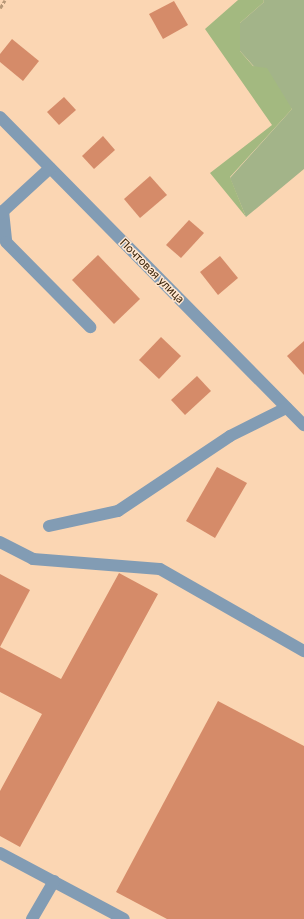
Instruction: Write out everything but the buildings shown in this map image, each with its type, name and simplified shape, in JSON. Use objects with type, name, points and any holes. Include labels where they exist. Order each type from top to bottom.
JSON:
[{"type":"street","name":"Почтовая улица","points":[[0,117],[304,425]]},
{"type":"street","points":[[50,168],[2,212],[6,242],[90,327]]},
{"type":"street","points":[[49,526],[118,511],[230,436],[286,408]]},
{"type":"street","points":[[0,542],[33,559],[160,569],[304,651]]},
{"type":"street","points":[[0,853],[124,919]]},
{"type":"street","points":[[32,919],[54,881]]},
{"type":"path","points":[[0,8],[5,0]]},
{"type":"green space","points":[[238,0],[263,0],[264,2],[240,23],[240,51],[253,66],[267,68],[292,109],[230,177],[246,217],[210,173],[272,125],[205,29]]},
{"type":"green space","points":[[263,0],[304,0],[304,169],[246,217],[230,178],[292,109],[240,51],[240,23],[264,2]]}]
